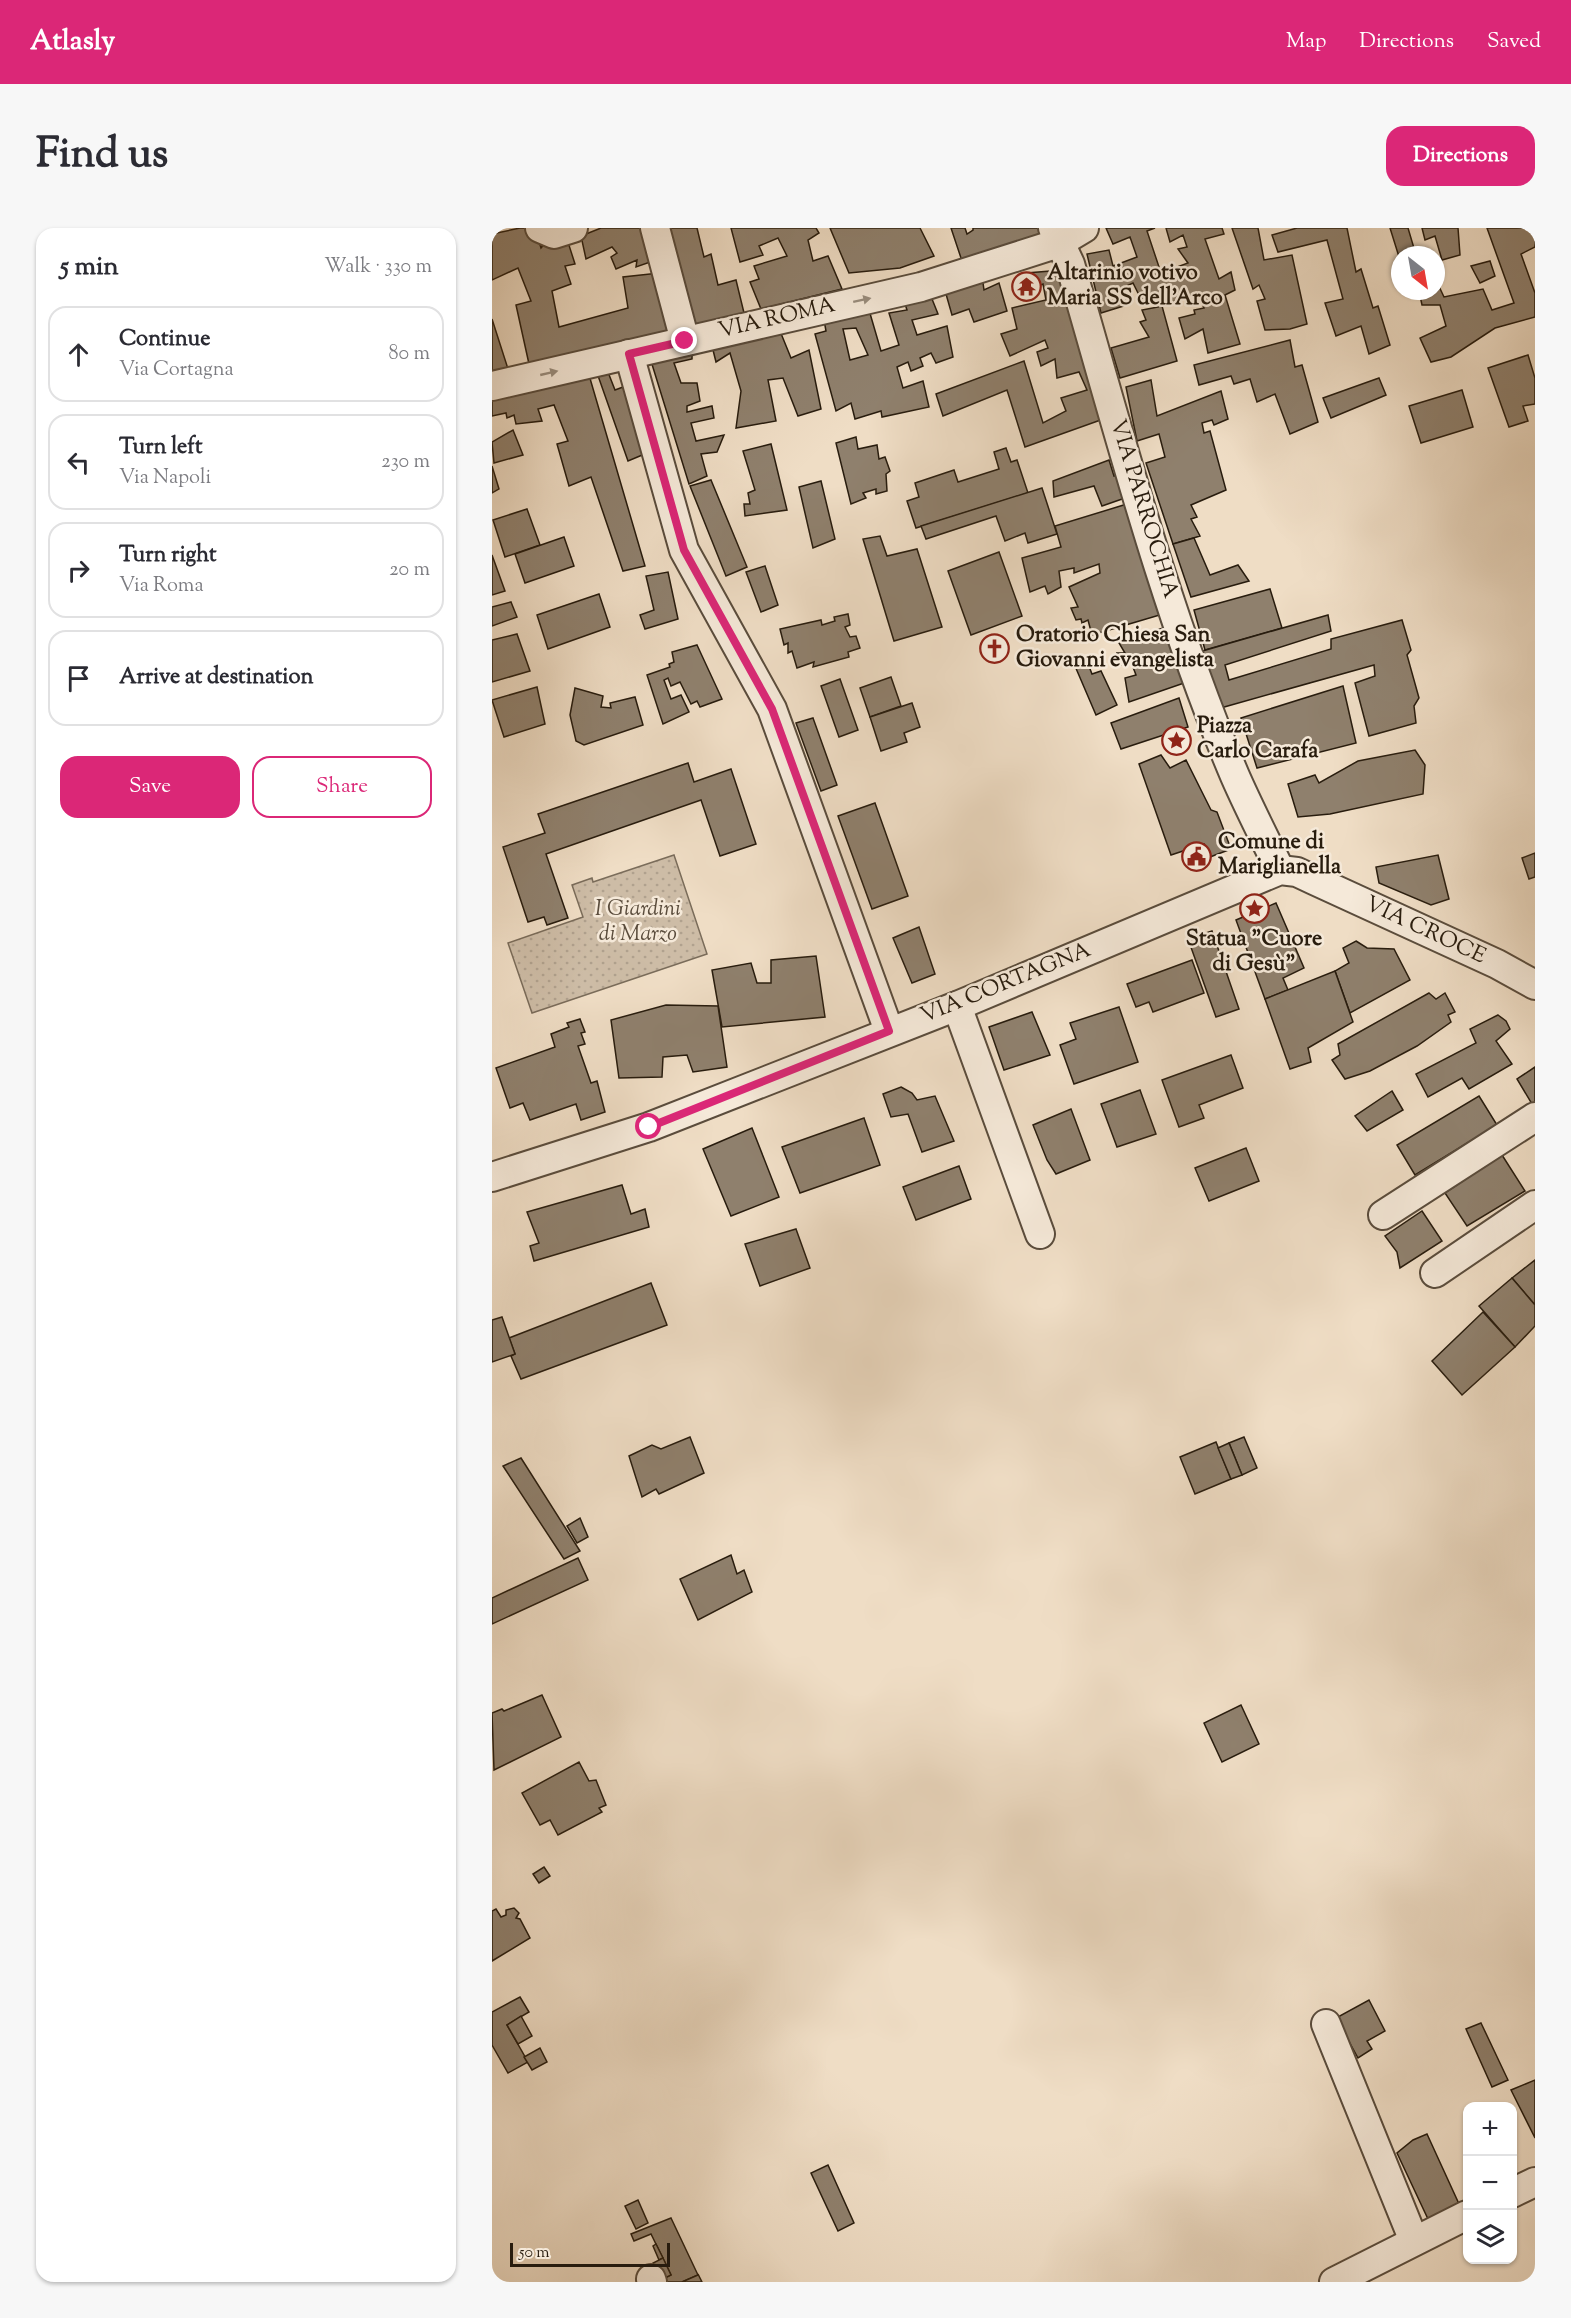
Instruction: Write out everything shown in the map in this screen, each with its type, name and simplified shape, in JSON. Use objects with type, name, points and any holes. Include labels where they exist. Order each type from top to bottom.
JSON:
[{"type":"street","points":[[540,228],[554,234],[573,228]]},
{"type":"street","points":[[655,228],[685,341]]},
{"type":"street","name":"VIA ROMA","points":[[492,386],[921,287],[1056,235],[1084,228]]},
{"type":"street","name":"VIA PARROCHIA","points":[[1056,235],[1070,264],[1143,516],[1189,654],[1235,775],[1280,870]]},
{"type":"street","points":[[629,354],[684,550],[772,709],[889,1031]]},
{"type":"street","name":"VIA CROCE","points":[[1280,870],[1297,872],[1497,964],[1535,985]]},
{"type":"street","name":"VIA CORTAGNA","points":[[493,1173],[649,1127],[957,1006],[1280,870]]},
{"type":"street","points":[[957,1006],[1040,1234]]},
{"type":"street","points":[[1383,1215],[1535,1117]]},
{"type":"street","points":[[1435,1273],[1535,1205]]},
{"type":"street","points":[[1326,2024],[1414,2241]]},
{"type":"street","points":[[1517,2191],[1535,2182]]},
{"type":"street","points":[[1334,2282],[1463,2217]]},
{"type":"green space","name":"I Giardini di Marzo","points":[[674,855],[707,954],[532,1013],[508,943],[583,917],[572,885],[592,878],[593,882]]},
{"type":"building","points":[[520,228],[535,228],[541,248],[547,241],[567,239],[575,264],[565,266],[571,284],[552,291],[559,327],[628,308],[623,277],[659,273],[677,338],[531,373],[516,305],[531,301],[518,268],[492,280],[492,234]]},
{"type":"building","points":[[601,228],[648,228],[656,260],[636,267],[637,260],[616,269],[611,257],[617,253],[612,247],[586,259],[581,236]]},
{"type":"building","points":[[661,228],[697,228],[704,257],[711,254],[718,285],[736,280],[745,317],[691,333]]},
{"type":"building","points":[[731,228],[816,228],[819,233],[808,240],[813,261],[828,256],[842,289],[761,309],[750,282],[759,279],[754,266],[787,256],[778,238],[759,246],[763,255],[740,262]]},
{"type":"building","points":[[830,228],[920,228],[934,256],[900,268],[849,273]]},
{"type":"building","points":[[951,228],[965,228],[967,234],[973,228],[1040,228],[1042,235],[962,261]]},
{"type":"building","points":[[1106,228],[1155,228],[1147,231],[1161,273],[1188,263],[1178,249],[1187,247],[1183,235],[1170,242],[1166,228],[1222,228],[1224,234],[1205,239],[1219,279],[1231,272],[1235,290],[1225,295],[1240,344],[1208,353],[1203,329],[1185,339],[1179,318],[1195,314],[1194,310],[1204,308],[1197,293],[1162,306],[1177,361],[1120,378],[1111,348],[1149,337],[1140,322],[1146,320],[1142,310],[1158,307],[1150,295],[1141,299],[1133,283],[1122,288],[1130,304],[1101,313],[1087,254],[1109,250],[1113,266],[1137,257],[1130,237],[1113,244]]},
{"type":"building","points":[[1232,228],[1258,228],[1264,260],[1292,255],[1307,324],[1290,329],[1265,330],[1257,301],[1265,299],[1259,285],[1253,289]]},
{"type":"building","points":[[1297,228],[1347,228],[1356,272],[1361,269],[1373,308],[1378,306],[1390,345],[1369,354],[1361,326],[1336,336],[1325,303],[1343,299],[1327,240],[1278,252],[1272,235]]},
{"type":"building","points":[[1390,228],[1408,228],[1413,246],[1396,246]]},
{"type":"building","points":[[1422,228],[1458,228],[1460,255],[1445,259],[1445,246],[1438,246],[1435,236],[1425,240]]},
{"type":"building","points":[[1487,228],[1535,228],[1535,247],[1521,254],[1535,293],[1535,317],[1495,328],[1451,357],[1431,362],[1420,338],[1446,326],[1440,305],[1422,305],[1421,300],[1445,300],[1445,297],[1483,289],[1492,310],[1514,303]]},
{"type":"building","points":[[1490,261],[1495,276],[1480,283],[1471,266]]},
{"type":"building","points":[[1062,270],[1109,417],[1025,447],[1007,390],[943,416],[936,394],[1024,361],[1043,423],[1066,411],[1061,398],[1087,390],[1079,372],[1057,378],[1055,359],[1041,366],[1037,352],[1048,348],[1045,340],[1010,356],[1001,334],[1017,329],[1012,308],[1046,300],[1043,284],[1031,289],[1027,273]]},
{"type":"building","points":[[982,276],[984,290],[999,283],[1007,311],[974,322],[969,309],[952,315],[944,287]]},
{"type":"building","points":[[930,294],[938,314],[912,320],[917,335],[947,326],[953,357],[936,363],[931,353],[920,358],[923,366],[911,371],[908,362],[897,367],[903,388],[923,381],[929,407],[882,417],[881,411],[855,419],[851,403],[836,411],[815,334],[826,331],[824,320],[869,310],[881,351],[899,345],[889,313],[907,310],[904,301]],"holes":[[[856,328],[868,355],[850,360],[843,329]]]},
{"type":"building","points":[[492,319],[509,372],[492,374]]},
{"type":"building","points":[[780,331],[791,358],[809,350],[821,409],[798,416],[783,378],[768,380],[776,421],[736,428],[741,391],[730,353],[716,362],[712,346]]},
{"type":"building","points":[[1290,340],[1295,367],[1302,365],[1318,422],[1290,434],[1275,394],[1257,402],[1250,379],[1234,384],[1231,376],[1199,385],[1194,365]]},
{"type":"building","points":[[692,351],[692,359],[674,363],[681,383],[697,383],[700,401],[687,406],[687,412],[712,406],[714,418],[691,423],[696,441],[724,435],[717,452],[701,454],[707,476],[689,484],[651,361]]},
{"type":"building","points":[[1528,355],[1535,378],[1535,404],[1523,406],[1528,421],[1509,427],[1488,368]]},
{"type":"building","points":[[606,367],[615,390],[623,387],[647,453],[628,461],[596,370]]},
{"type":"building","points":[[589,375],[645,566],[623,571],[591,477],[569,486],[557,444],[568,441],[554,405],[538,409],[542,421],[516,424],[514,415],[507,418],[506,413],[492,416],[492,394]]},
{"type":"building","points":[[1379,378],[1386,395],[1331,418],[1323,398]]},
{"type":"building","points":[[1151,380],[1157,416],[1221,391],[1228,419],[1214,425],[1212,420],[1202,423],[1204,433],[1210,431],[1226,490],[1191,505],[1197,517],[1191,519],[1200,536],[1173,544],[1146,463],[1165,457],[1159,434],[1137,441],[1126,387]]},
{"type":"building","points":[[1462,390],[1473,427],[1421,443],[1409,406]]},
{"type":"building","points":[[513,430],[523,455],[494,463],[492,442]]},
{"type":"building","points":[[856,437],[858,449],[877,445],[879,459],[885,457],[890,471],[886,474],[887,491],[876,494],[876,489],[863,493],[866,498],[851,504],[836,443]]},
{"type":"building","points":[[771,444],[787,510],[745,516],[744,504],[750,504],[748,493],[755,490],[743,451]]},
{"type":"building","points":[[1006,448],[1011,462],[1017,460],[1028,493],[916,528],[907,501],[919,497],[915,483],[954,470],[958,482],[999,469],[994,452]]},
{"type":"building","points":[[1109,460],[1114,476],[1118,475],[1125,498],[1102,506],[1094,486],[1054,497],[1053,481]]},
{"type":"building","points":[[492,466],[499,489],[492,493]]},
{"type":"building","points":[[711,480],[747,567],[726,576],[690,486]]},
{"type":"building","points":[[821,481],[835,539],[813,548],[799,487]]},
{"type":"building","points":[[1042,488],[1057,534],[1028,543],[1025,533],[1005,541],[996,516],[926,539],[921,526]]},
{"type":"building","points":[[1127,504],[1163,614],[1092,635],[1088,620],[1082,623],[1081,619],[1076,620],[1071,608],[1078,607],[1069,587],[1100,573],[1099,564],[1074,573],[1074,568],[1059,571],[1061,587],[1048,594],[1045,586],[1030,592],[1022,558],[1061,547],[1055,526]]},
{"type":"building","points":[[527,509],[540,545],[505,557],[493,520]]},
{"type":"building","points":[[880,536],[887,556],[917,549],[942,627],[894,641],[863,539]]},
{"type":"building","points":[[564,537],[574,566],[525,583],[515,554]]},
{"type":"building","points":[[1194,538],[1210,575],[1238,565],[1249,581],[1191,597],[1173,544]]},
{"type":"building","points":[[999,552],[1022,616],[971,635],[948,571]]},
{"type":"building","points":[[492,555],[505,591],[492,595]]},
{"type":"building","points":[[765,566],[778,605],[761,612],[746,572]]},
{"type":"building","points":[[668,572],[678,619],[645,629],[640,615],[654,610],[646,576]]},
{"type":"building","points":[[1270,589],[1282,628],[1205,650],[1194,610]]},
{"type":"building","points":[[599,594],[610,627],[548,649],[537,615]]},
{"type":"building","points":[[511,602],[517,617],[492,626],[492,607]]},
{"type":"building","points":[[848,614],[850,625],[845,627],[850,637],[856,636],[860,648],[848,652],[849,657],[813,667],[814,662],[797,668],[792,651],[788,653],[788,643],[784,645],[780,629],[821,620],[822,625],[835,621],[834,617]]},
{"type":"building","points":[[1328,615],[1331,631],[1225,665],[1229,680],[1331,649],[1331,639],[1402,620],[1411,650],[1407,655],[1419,698],[1414,706],[1416,723],[1369,736],[1355,683],[1375,676],[1374,665],[1217,709],[1199,652]]},
{"type":"building","points":[[1169,626],[1187,682],[1129,702],[1125,678],[1136,675],[1131,662],[1121,665],[1117,653],[1125,653],[1119,643]]},
{"type":"building","points":[[517,634],[530,671],[492,682],[492,640]]},
{"type":"building","points":[[697,645],[722,699],[700,707],[697,701],[691,704],[680,682],[671,686],[668,678],[664,680],[671,699],[681,695],[689,712],[663,724],[647,675],[670,667],[669,664],[674,662],[672,652]]},
{"type":"building","points":[[1085,656],[1092,674],[1101,671],[1117,705],[1096,715],[1072,659]]},
{"type":"building","points":[[891,677],[901,706],[870,717],[860,688]]},
{"type":"building","points":[[840,679],[858,730],[839,737],[821,686]]},
{"type":"building","points":[[1343,686],[1356,743],[1257,768],[1241,718]]},
{"type":"building","points":[[537,687],[545,724],[504,737],[492,700]]},
{"type":"building","points":[[575,688],[603,696],[601,707],[611,708],[610,703],[635,697],[643,725],[584,745],[576,741],[570,715]]},
{"type":"building","points":[[1179,698],[1188,727],[1121,749],[1111,723]]},
{"type":"building","points":[[912,703],[920,727],[904,733],[907,742],[881,751],[870,717]]},
{"type":"building","points":[[813,718],[837,785],[821,791],[796,723]]},
{"type":"building","points":[[1415,750],[1425,765],[1423,794],[1330,814],[1298,817],[1288,784],[1315,775],[1319,783],[1358,761]]},
{"type":"building","points":[[1161,755],[1170,768],[1186,760],[1211,810],[1217,812],[1231,849],[1210,857],[1204,844],[1171,855],[1139,764]]},
{"type":"building","points":[[688,763],[694,782],[731,769],[756,844],[720,856],[701,800],[546,854],[568,918],[547,925],[544,917],[528,922],[503,847],[545,833],[538,814]]},
{"type":"building","points":[[875,803],[908,896],[872,909],[838,816]]},
{"type":"building","points":[[1535,853],[1535,877],[1529,879],[1522,858]]},
{"type":"building","points":[[1438,855],[1449,899],[1431,905],[1379,883],[1376,867]]},
{"type":"building","points":[[1276,903],[1304,968],[1283,978],[1288,990],[1265,999],[1236,920]]},
{"type":"building","points":[[919,927],[935,974],[912,983],[893,938]]},
{"type":"building","points":[[1212,931],[1239,1009],[1216,1017],[1188,939]]},
{"type":"building","points":[[1356,941],[1367,948],[1394,949],[1410,980],[1350,1013],[1335,971],[1349,963],[1343,948]]},
{"type":"building","points":[[816,956],[825,1017],[722,1027],[712,970],[751,963],[757,983],[771,983],[771,960]]},
{"type":"building","points":[[1192,960],[1204,993],[1153,1012],[1149,1002],[1136,1007],[1127,984]]},
{"type":"building","points":[[1335,971],[1353,1022],[1308,1048],[1311,1062],[1290,1069],[1265,999]]},
{"type":"building","points":[[1429,993],[1436,999],[1445,993],[1455,1012],[1448,1015],[1451,1022],[1417,1046],[1370,1071],[1345,1079],[1332,1060],[1340,1055],[1338,1044]]},
{"type":"building","points":[[666,1005],[718,1006],[727,1067],[693,1072],[687,1055],[663,1057],[662,1077],[619,1078],[611,1020]]},
{"type":"building","points":[[1119,1007],[1138,1062],[1074,1084],[1060,1045],[1076,1039],[1070,1023]]},
{"type":"building","points":[[1032,1012],[1050,1055],[1004,1070],[989,1027]]},
{"type":"building","points":[[1498,1015],[1506,1021],[1510,1029],[1496,1041],[1512,1064],[1469,1089],[1462,1078],[1428,1097],[1416,1074],[1476,1043],[1470,1029]]},
{"type":"building","points":[[580,1019],[585,1032],[581,1033],[585,1044],[578,1046],[591,1083],[597,1081],[605,1112],[581,1120],[576,1104],[530,1120],[523,1103],[510,1108],[496,1068],[555,1047],[551,1034],[569,1027],[567,1023]]},
{"type":"building","points":[[1231,1055],[1243,1088],[1199,1105],[1204,1118],[1179,1127],[1162,1080]]},
{"type":"building","points":[[1535,1067],[1535,1109],[1517,1079]]},
{"type":"building","points":[[901,1087],[912,1093],[917,1100],[935,1096],[954,1141],[922,1152],[908,1114],[891,1117],[883,1094]]},
{"type":"building","points":[[1140,1090],[1156,1134],[1117,1147],[1101,1104]]},
{"type":"building","points":[[1392,1091],[1403,1110],[1367,1131],[1355,1116]]},
{"type":"building","points":[[1479,1096],[1497,1125],[1415,1175],[1397,1145]]},
{"type":"building","points":[[1071,1109],[1090,1160],[1056,1174],[1047,1160],[1033,1125]]},
{"type":"building","points":[[864,1118],[880,1165],[800,1193],[782,1147]]},
{"type":"building","points":[[752,1128],[779,1197],[731,1216],[703,1149]]},
{"type":"building","points":[[1246,1148],[1259,1181],[1209,1201],[1195,1168]]},
{"type":"building","points":[[1502,1155],[1525,1191],[1467,1226],[1445,1193]]},
{"type":"building","points":[[959,1166],[971,1199],[916,1220],[903,1187]]},
{"type":"building","points":[[622,1185],[631,1214],[645,1209],[649,1227],[534,1261],[530,1246],[539,1243],[527,1212]]},
{"type":"building","points":[[1422,1211],[1442,1241],[1400,1268],[1397,1252],[1385,1236]]},
{"type":"building","points":[[796,1229],[810,1268],[760,1286],[745,1244]]},
{"type":"building","points":[[1535,1260],[1535,1305],[1512,1278]]},
{"type":"building","points":[[1512,1278],[1535,1305],[1535,1326],[1515,1347],[1479,1306]]},
{"type":"building","points":[[651,1283],[667,1325],[521,1379],[511,1356],[515,1354],[509,1338]]},
{"type":"building","points":[[1483,1312],[1515,1347],[1462,1395],[1432,1361]]},
{"type":"building","points":[[502,1317],[515,1354],[492,1362],[492,1320]]},
{"type":"building","points":[[690,1437],[704,1473],[659,1494],[656,1489],[642,1497],[629,1456],[652,1445],[661,1449]]},
{"type":"building","points":[[1244,1437],[1257,1468],[1242,1475],[1229,1443]]},
{"type":"building","points":[[1216,1442],[1231,1479],[1195,1494],[1180,1457]]},
{"type":"building","points":[[1229,1443],[1242,1475],[1231,1479],[1218,1448]]},
{"type":"building","points":[[521,1458],[580,1551],[564,1559],[503,1466]]},
{"type":"building","points":[[580,1518],[588,1537],[577,1543],[567,1526]]},
{"type":"building","points":[[731,1555],[737,1574],[744,1570],[752,1592],[698,1620],[680,1579]]},
{"type":"building","points":[[578,1558],[588,1580],[492,1624],[492,1598]]},
{"type":"building","points":[[542,1695],[561,1737],[494,1770],[492,1713],[502,1709],[504,1711]]},
{"type":"building","points":[[1241,1705],[1259,1744],[1222,1762],[1204,1723]]},
{"type":"building","points":[[579,1762],[589,1781],[596,1780],[606,1805],[599,1808],[602,1812],[558,1835],[550,1820],[540,1825],[522,1793]]},
{"type":"building","points":[[544,1867],[550,1876],[539,1883],[533,1874]]},
{"type":"building","points":[[514,1908],[519,1913],[516,1918],[520,1919],[530,1938],[492,1961],[492,1911],[496,1909],[501,1917],[506,1915],[506,1910]]},
{"type":"building","points":[[520,1997],[529,2012],[507,2025],[528,2062],[508,2073],[492,2045],[492,2012]]},
{"type":"building","points":[[1369,2000],[1385,2031],[1367,2041],[1372,2049],[1358,2058],[1336,2018]]},
{"type":"building","points":[[521,2016],[532,2036],[518,2044],[507,2025]]},
{"type":"building","points":[[1481,2023],[1508,2080],[1492,2087],[1466,2029]]},
{"type":"building","points":[[540,2048],[547,2062],[532,2070],[524,2057]]},
{"type":"building","points":[[1535,2080],[1535,2138],[1517,2102],[1511,2090]]},
{"type":"building","points":[[1427,2134],[1459,2204],[1428,2219],[1397,2153],[1413,2140]]},
{"type":"building","points":[[828,2165],[854,2223],[838,2231],[811,2173]]},
{"type":"building","points":[[638,2200],[648,2223],[636,2229],[625,2206]]},
{"type":"building","points":[[671,2218],[698,2275],[682,2282],[662,2282],[661,2280],[671,2275],[651,2234],[634,2241],[631,2234]]},
{"type":"building","points":[[656,2244],[663,2258],[659,2260],[653,2246]]},
{"type":"building","points":[[663,2258],[671,2275],[661,2280],[653,2263]]},
{"type":"building","points":[[698,2275],[702,2282],[682,2282]]},
{"type":"place","name":"Altarinio votivo Maria SS dell'Arco","points":[[1026,287]]},
{"type":"place","name":"Oratorio Chiesa San Giovanni evangelista","points":[[995,649]]},
{"type":"place","name":"Piazza Carlo Carafa","points":[[1176,740]]},
{"type":"place","name":"Comune di Mariglianella","points":[[1197,856]]},
{"type":"place","name":"Statua \"Cuore di Gesù\"","points":[[1254,908]]},
{"type":"route","points":[[649,1127],[889,1031],[772,709],[684,550],[629,354],[685,341]]}]
